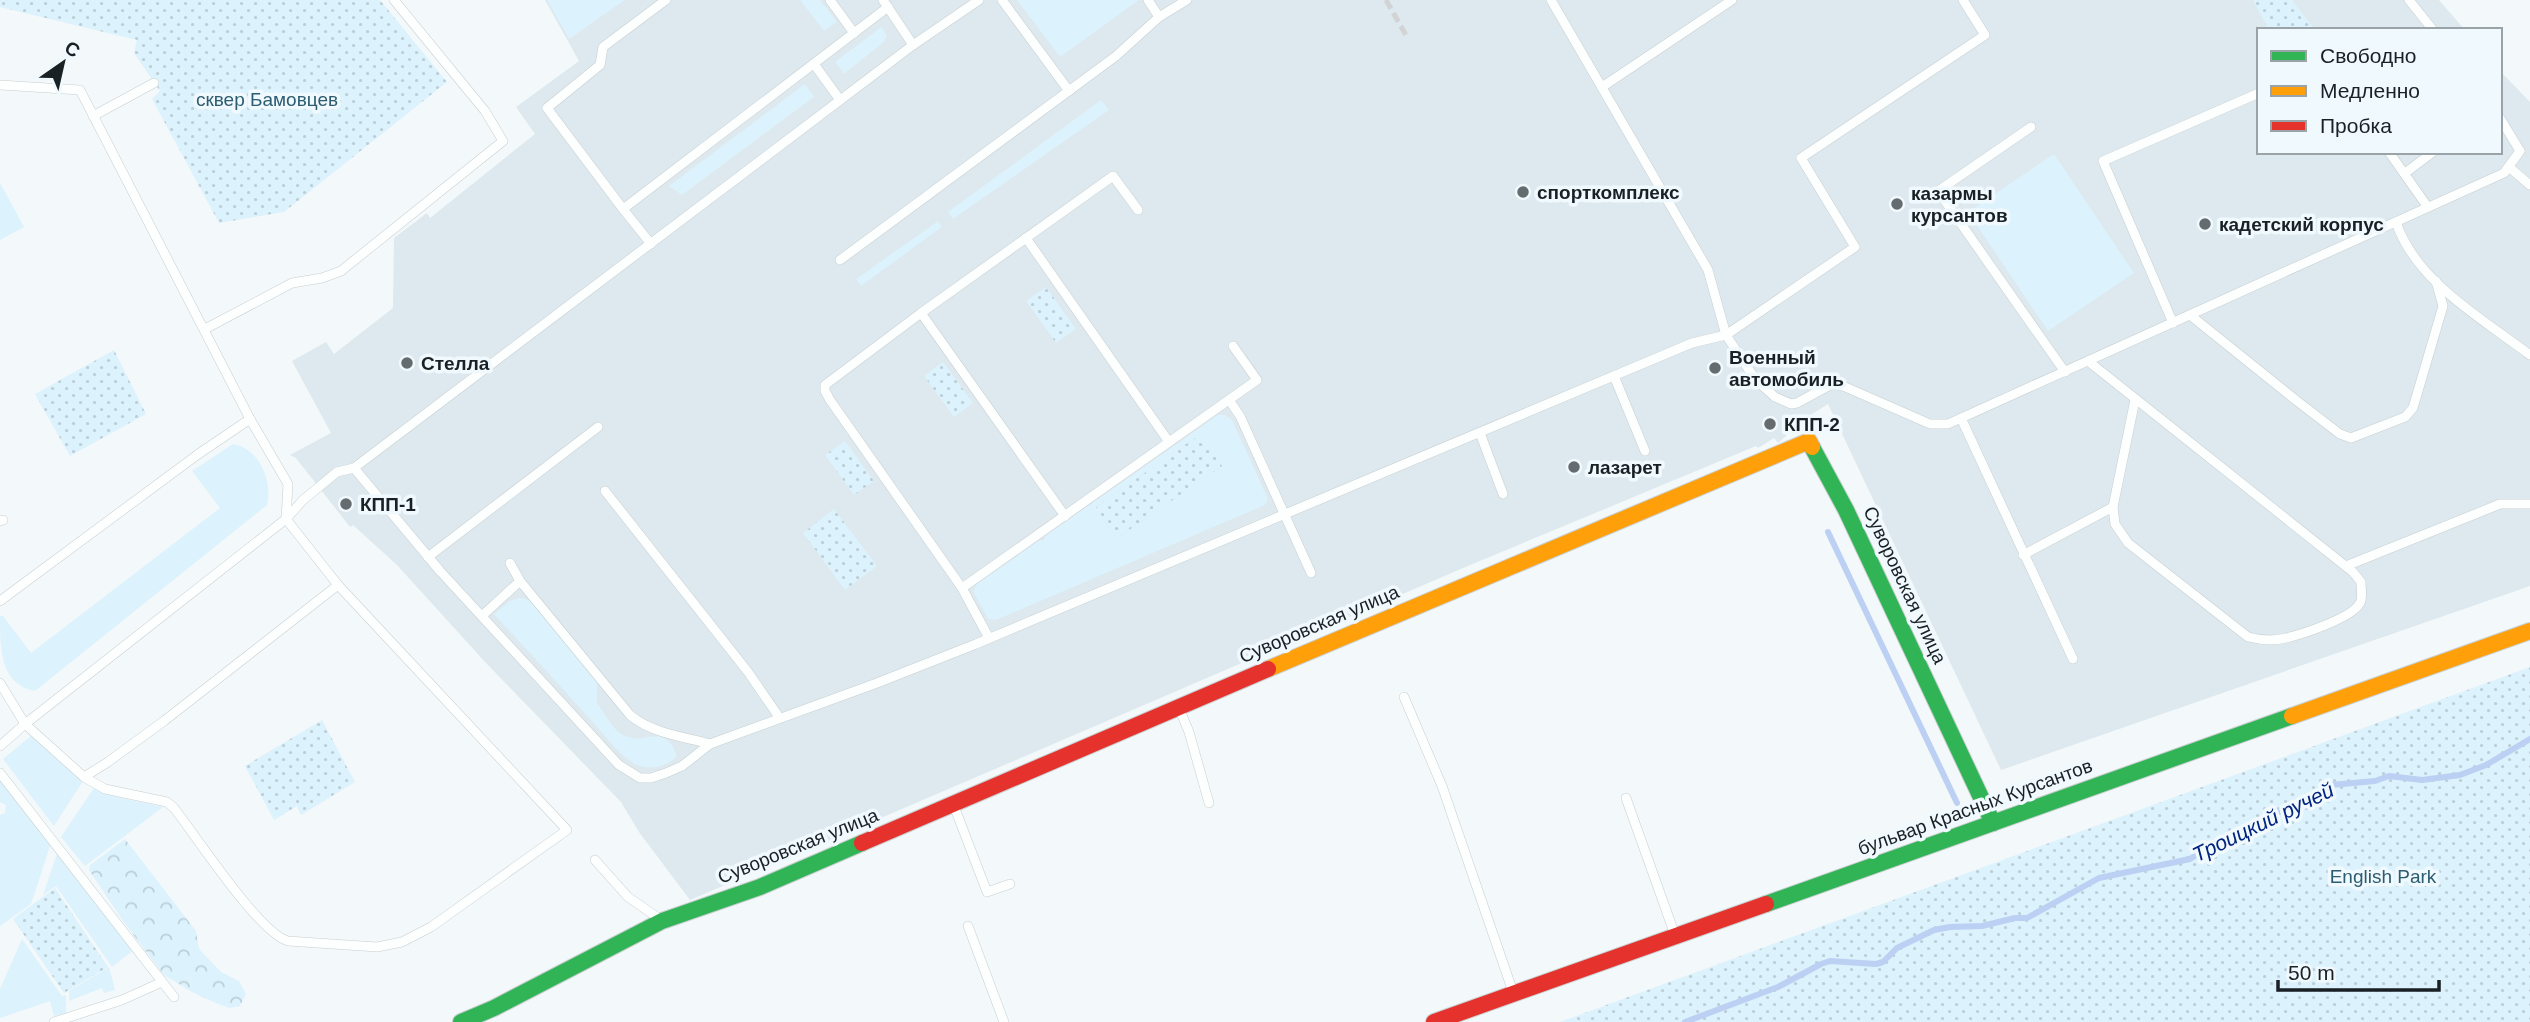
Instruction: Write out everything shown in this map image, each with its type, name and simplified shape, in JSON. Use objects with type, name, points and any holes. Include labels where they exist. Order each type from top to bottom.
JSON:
[{"type":"street","name":"Суворовская улица","points":[[461,1022],[494,1009],[662,921],[760,887],[1473,580],[1731,476],[1809,441],[1846,510],[1993,823]]},
{"type":"street","name":"бульвар Красных Курсантов","points":[[1434,1022],[2530,631]]},
{"type":"lane","points":[[205,329],[292,283],[341,271],[503,141],[485,111],[394,0]]},
{"type":"lane","points":[[650,244],[547,108],[600,65],[603,47],[666,0]]},
{"type":"lane","points":[[830,0],[854,33]]},
{"type":"lane","points":[[0,746],[286,519],[303,500],[337,472],[354,468],[913,45],[979,0]]},
{"type":"lane","points":[[1002,0],[1069,91]]},
{"type":"lane","points":[[1148,0],[1159,16]]},
{"type":"lane","points":[[840,260],[1116,56],[1159,16],[1186,0]]},
{"type":"lane","points":[[1551,0],[1708,270],[1726,335],[1755,379],[1784,402],[1797,403],[1832,384],[1843,386],[1930,425],[1948,424],[2504,173],[2525,152],[2502,121]]},
{"type":"lane","points":[[1602,88],[1732,0]]},
{"type":"lane","points":[[354,468],[428,557],[619,765],[640,778],[652,778],[682,766],[710,744],[877,683],[989,638],[1692,343],[1726,335],[1855,247],[1801,158],[1985,35],[1963,0]]},
{"type":"lane","points":[[2409,0],[2431,28]]},
{"type":"lane","points":[[623,209],[854,33],[885,4],[913,45]]},
{"type":"lane","points":[[814,64],[841,100]]},
{"type":"lane","points":[[93,116],[154,83]]},
{"type":"lane","points":[[0,85],[80,90],[250,419],[288,484],[286,519],[338,585],[567,830],[431,927],[402,942],[377,947],[288,941],[275,936],[251,912],[174,808],[167,802],[105,789],[84,777],[25,724],[0,683]]},
{"type":"lane","points":[[2173,323],[2103,161],[2257,94]]},
{"type":"lane","points":[[2031,127],[1938,191],[2065,372]]},
{"type":"lane","points":[[2391,154],[2427,206]]},
{"type":"lane","points":[[2405,173],[2430,154]]},
{"type":"lane","points":[[2509,167],[2530,185]]},
{"type":"lane","points":[[989,638],[962,588],[825,391],[825,385],[1113,176],[1138,210]]},
{"type":"lane","points":[[2396,222],[2400,236],[2428,275],[2530,355]]},
{"type":"lane","points":[[1026,238],[1169,442]]},
{"type":"lane","points":[[2190,315],[2340,434],[2351,438],[2405,416],[2413,408],[2443,306],[2436,281]]},
{"type":"lane","points":[[921,313],[1065,516]]},
{"type":"lane","points":[[962,588],[1257,380],[1233,346]]},
{"type":"lane","points":[[2088,361],[2346,566],[2361,582],[2361,602],[2354,610],[2341,618],[2285,638],[2256,639],[2239,631],[2128,543],[2115,524],[2113,507],[2135,400]]},
{"type":"lane","points":[[1614,376],[1645,451]]},
{"type":"lane","points":[[1229,400],[1240,416],[1311,573]]},
{"type":"lane","points":[[1961,418],[2073,659]]},
{"type":"lane","points":[[0,601],[250,419]]},
{"type":"lane","points":[[428,557],[598,427]]},
{"type":"lane","points":[[1480,433],[1503,494]]},
{"type":"lane","points":[[606,491],[748,672],[779,717]]},
{"type":"lane","points":[[2346,566],[2500,504],[2530,504]]},
{"type":"lane","points":[[2023,555],[2113,507]]},
{"type":"lane","points":[[510,563],[520,581],[630,715],[639,723],[710,744]]},
{"type":"lane","points":[[481,616],[520,581]]},
{"type":"lane","points":[[84,777],[164,721],[338,585]]},
{"type":"lane","points":[[1404,697],[1442,786],[1514,993]]},
{"type":"lane","points":[[1178,708],[1189,732],[1209,803]]},
{"type":"lane","points":[[0,773],[174,997]]},
{"type":"lane","points":[[1626,798],[1675,936]]},
{"type":"lane","points":[[954,804],[987,892],[1010,884]]},
{"type":"lane","points":[[594,860],[628,897],[662,921]]},
{"type":"lane","points":[[968,926],[1004,1022]]},
{"type":"lane","points":[[54,1022],[122,1000],[162,982]]},
{"type":"shaded area","points":[[545,0],[2439,0],[2463,28],[2257,28],[2257,154],[2502,154],[2502,73],[2530,102],[2530,586],[2001,770],[1828,404],[1790,428],[1778,443],[1774,438],[1758,448],[1756,446],[1463,568],[690,900],[639,832],[621,802],[486,663],[397,565],[353,525],[350,527],[296,458],[290,455],[331,433],[292,361],[326,342],[334,354],[393,308],[394,238],[427,213],[430,218],[535,134],[516,107],[579,61]]},
{"type":"green space","name":"сквер Бамовцев","points":[[0,0],[380,0],[447,82],[284,212],[219,223],[152,99],[160,91],[134,53],[137,40],[0,7]]},
{"type":"green space","points":[[547,0],[625,0],[569,39]]},
{"type":"green space","points":[[800,0],[820,0],[837,22],[824,31]]},
{"type":"green space","points":[[1017,0],[1139,0],[1060,57]]},
{"type":"green space","points":[[2253,0],[2292,0],[2313,28],[2268,28]]},
{"type":"green space","points":[[881,27],[887,35],[884,42],[844,74],[835,62]]},
{"type":"green space","points":[[805,84],[814,97],[682,195],[669,186]]},
{"type":"green space","points":[[1101,100],[1109,110],[953,219],[948,212]]},
{"type":"green space","points":[[2054,154],[2134,273],[2048,331],[1968,212]]},
{"type":"green space","points":[[0,183],[24,227],[0,240]]},
{"type":"green space","points":[[938,221],[942,227],[861,286],[856,279]]},
{"type":"green space","points":[[1046,287],[1076,329],[1056,343],[1026,301]]},
{"type":"green space","points":[[114,350],[146,414],[70,456],[35,394]]},
{"type":"green space","points":[[943,362],[973,403],[954,417],[924,376]]},
{"type":"green space","points":[[1218,415],[1225,415],[1232,420],[1268,499],[1265,505],[996,620],[988,619],[973,591],[977,584],[1045,539],[1044,537]],"holes":[[[1201,434],[1222,466],[1116,539],[1096,507]]]},
{"type":"green space","points":[[1202,433],[1222,466],[1116,539],[1096,507]]},
{"type":"green space","points":[[845,441],[874,481],[854,495],[825,455]]},
{"type":"green space","points":[[233,444],[250,452],[262,467],[268,486],[267,505],[35,691],[15,681],[4,663],[0,616],[3,616],[31,653],[220,508],[192,471]]},
{"type":"green space","points":[[834,509],[877,566],[845,590],[803,533]]},
{"type":"green space","points":[[520,598],[536,606],[597,683],[597,703],[611,724],[621,734],[630,737],[666,739],[677,756],[673,760],[648,768],[632,762],[618,751],[494,614],[510,601]]},
{"type":"green space","name":"English Park","points":[[2530,667],[2530,1022],[1560,1022]]},
{"type":"green space","points":[[322,720],[355,782],[301,815],[297,806],[274,820],[245,766]]},
{"type":"green space","points":[[32,735],[83,781],[54,826],[3,759]]},
{"type":"green space","points":[[0,780],[51,843],[31,904],[0,926],[0,815],[5,813],[6,805],[0,802]]},
{"type":"green space","points":[[94,788],[117,797],[163,807],[85,866],[61,837]]},
{"type":"green space","points":[[125,839],[196,931],[199,949],[221,972],[239,981],[246,994],[240,1006],[229,1008],[216,1003],[164,975],[123,921],[89,870],[90,865]]},
{"type":"green space","points":[[58,851],[135,949],[112,967],[56,886],[43,895]]},
{"type":"green space","points":[[55,888],[108,967],[64,993],[13,919]]},
{"type":"green space","points":[[22,939],[62,996],[66,995],[66,1013],[54,1016],[50,1001],[0,1018],[0,989]]},
{"type":"green space","points":[[109,967],[115,990],[104,993],[102,988],[69,1001],[69,991]]},
{"type":"waterway","points":[[1828,532],[1957,803]]},
{"type":"waterway","name":"Троицкий ручей","points":[[1685,1022],[1778,987],[1830,961],[1876,964],[1883,962],[1897,948],[1934,930],[1982,926],[2015,918],[2027,918],[2099,878],[2190,859],[2331,785],[2375,781],[2389,776],[2422,780],[2460,775],[2486,765],[2530,739]]},
{"type":"railway","points":[[1386,0],[1407,37]]},
{"type":"traffic: fast","points":[[1812,447],[1846,510],[1993,823]]},
{"type":"traffic: fast","points":[[1766,904],[2292,716]]},
{"type":"traffic: fast","points":[[461,1022],[494,1008],[662,921],[760,887],[862,843]]},
{"type":"traffic: slow","points":[[1268,669],[1809,441],[1812,447]]},
{"type":"traffic: slow","points":[[2292,716],[2530,631]]},
{"type":"traffic: jam","points":[[862,843],[1268,669]]},
{"type":"traffic: jam","points":[[1434,1022],[1766,904]]},
{"type":"place","name":"спорткомплекс","points":[[1523,192]]},
{"type":"place","name":"казармы курсантов","points":[[1897,204]]},
{"type":"place","name":"кадетский корпус","points":[[2205,224]]},
{"type":"place","name":"Стелла","points":[[407,363]]},
{"type":"place","name":"Военный автомобиль","points":[[1715,368]]},
{"type":"place","name":"КПП-2","points":[[1770,424]]},
{"type":"place","name":"лазарет","points":[[1574,467]]},
{"type":"place","name":"КПП-1","points":[[346,504]]}]
